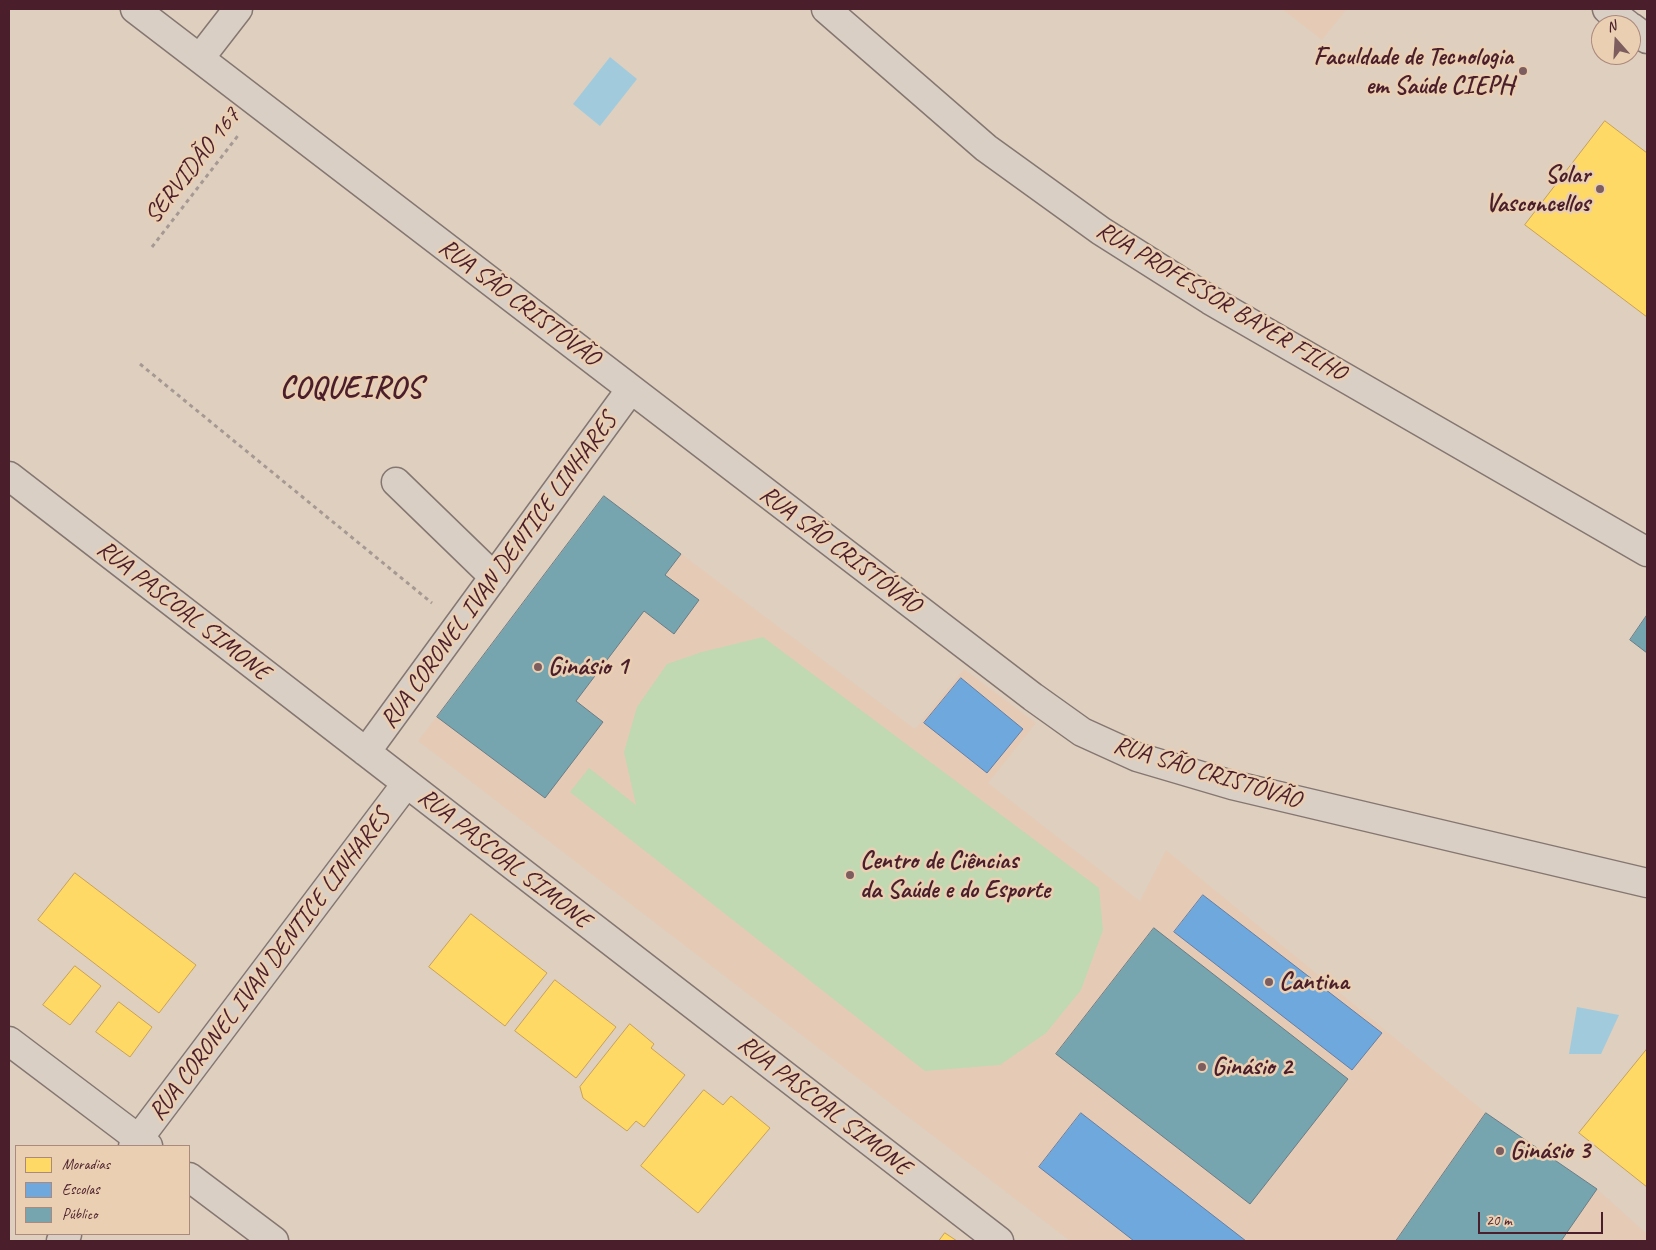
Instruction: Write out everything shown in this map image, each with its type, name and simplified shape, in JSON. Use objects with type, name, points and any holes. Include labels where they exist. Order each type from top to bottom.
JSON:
[{"type":"street","name":"RUA SÃO CRISTÓVÃO","points":[[135,9],[1025,692],[1082,732],[1137,757],[1232,785],[1647,883]]},
{"type":"street","points":[[200,58],[238,9]]},
{"type":"street","name":"RUA PROFESSOR BAYER FILHO","points":[[826,9],[986,148],[1101,231],[1210,300],[1647,552]]},
{"type":"street","name":"RUA CORONEL IVAN DENTICE LINHARES","points":[[366,752],[631,389]]},
{"type":"street","name":"RUA PASCOAL SIMONE","points":[[9,476],[999,1241]]},
{"type":"street","points":[[396,482],[494,577]]},
{"type":"street","name":"RUA CORONEL IVAN DENTICE LINHARES","points":[[140,1144],[406,784]]},
{"type":"street","points":[[9,1041],[140,1144]]},
{"type":"street","points":[[190,1178],[274,1241]]},
{"type":"path","name":"SERVIDÃO 167","points":[[152,247],[262,106]]},
{"type":"path","points":[[140,364],[459,625]]},
{"type":"shaded area","points":[[1282,9],[1347,9],[1322,40]]},
{"type":"shaded area","name":"Centro de Ciências da Saúde e do Esporte","points":[[604,496],[915,729],[964,669],[1036,723],[988,783],[1140,901],[1166,850],[1486,1113],[1597,1189],[1647,1234],[1647,1241],[1070,1241],[418,741]]},
{"type":"green space","points":[[763,637],[1099,888],[1103,930],[1081,990],[1046,1033],[1000,1065],[925,1071],[570,792],[589,768],[636,805],[624,752],[637,707],[667,664],[702,652]]},
{"type":"water","points":[[610,57],[637,79],[600,126],[573,104]]},
{"type":"water","points":[[1577,1007],[1619,1015],[1601,1054],[1569,1054]]},
{"type":"building: Moradias","name":"Solar Vasconcellos","points":[[1605,121],[1647,153],[1647,317],[1525,225]]},
{"type":"building: Moradias","points":[[75,873],[196,965],[159,1013],[38,920]]},
{"type":"building: Moradias","points":[[471,914],[547,973],[505,1026],[429,967]]},
{"type":"building: Moradias","points":[[75,966],[101,986],[70,1025],[43,1005]]},
{"type":"building: Moradias","points":[[555,980],[616,1027],[576,1078],[515,1031]]},
{"type":"building: Moradias","points":[[119,1002],[152,1027],[130,1057],[96,1032]]},
{"type":"building: Moradias","points":[[630,1024],[654,1044],[651,1048],[685,1075],[644,1127],[636,1121],[627,1131],[583,1098],[580,1087]]},
{"type":"building: Moradias","points":[[1647,1049],[1647,1187],[1579,1133]]},
{"type":"building: Moradias","points":[[704,1090],[723,1105],[731,1096],[770,1128],[698,1213],[641,1166]]},
{"type":"building: Moradias","points":[[945,1233],[957,1241],[939,1241]]},
{"type":"building: Escolas","points":[[961,678],[1023,729],[987,773],[924,723]]},
{"type":"building: Escolas","points":[[1203,895],[1382,1033],[1352,1070],[1174,932]]},
{"type":"building: Escolas","points":[[1081,1113],[1246,1241],[1134,1241],[1039,1167]]},
{"type":"building: Público","name":"Ginásio 1","points":[[604,496],[681,554],[665,575],[699,600],[674,634],[644,611],[576,701],[603,722],[545,798],[437,717]]},
{"type":"building: Público","points":[[1647,615],[1647,653],[1630,640]]},
{"type":"building: Público","name":"Ginásio 2","points":[[1154,928],[1348,1079],[1250,1204],[1056,1054]]},
{"type":"building: Público","name":"Ginásio 3","points":[[1486,1113],[1597,1189],[1561,1241],[1396,1241]]},
{"type":"place","name":"Faculdade de Tecnologia em Saúde CIEPH","points":[[1523,71]]},
{"type":"place","name":"Solar Vasconcellos","points":[[1600,189]]},
{"type":"place","name":"Ginásio 1","points":[[538,667]]},
{"type":"place","name":"Centro de Ciências da Saúde e do Esporte","points":[[850,875]]},
{"type":"place","name":"Cantina","points":[[1269,982]]},
{"type":"place","name":"Ginásio 2","points":[[1202,1067]]},
{"type":"place","name":"Ginásio 3","points":[[1500,1151]]},
{"type":"district","name":"COQUEIROS","points":[[351,389]]}]
